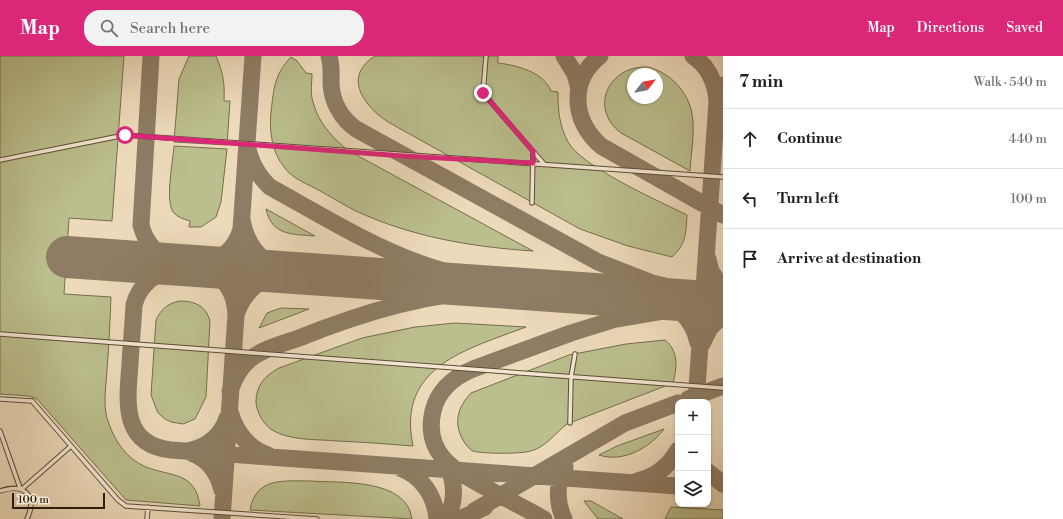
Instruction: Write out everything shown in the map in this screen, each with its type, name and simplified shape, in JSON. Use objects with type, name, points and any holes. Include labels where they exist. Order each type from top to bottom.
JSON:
[{"type":"lane","points":[[486,56],[483,93],[544,164]]},
{"type":"lane","points":[[0,160],[125,135],[723,177]]},
{"type":"lane","points":[[532,203],[533,151]]},
{"type":"lane","points":[[0,334],[723,388]]},
{"type":"lane","points":[[570,423],[571,377],[575,354]]},
{"type":"lane","points":[[0,399],[32,401],[118,500],[126,506],[318,519]]},
{"type":"lane","points":[[0,431],[21,488],[30,499],[31,509],[27,519]]},
{"type":"lane","points":[[0,491],[12,487],[21,488],[71,446]]},
{"type":"lane","points":[[147,519],[148,507]]},
{"type":"green space","points":[[0,56],[124,56],[112,221],[69,218],[64,294],[111,297],[105,404],[107,418],[112,431],[123,450],[139,464],[180,477],[187,481],[193,487],[200,506],[126,500],[37,399],[29,396],[0,394]]},
{"type":"green space","points":[[189,56],[216,56],[223,78],[224,101],[230,101],[227,145],[174,142],[179,79]]},
{"type":"green space","points":[[375,56],[498,56],[498,63],[521,68],[536,74],[547,84],[551,91],[558,92],[559,111],[563,130],[568,142],[576,152],[622,183],[687,215],[686,233],[680,248],[672,257],[628,246],[580,229],[388,122],[371,108],[365,100],[360,91],[358,82],[360,73],[365,64]]},
{"type":"green space","points":[[291,57],[297,61],[306,73],[312,74],[312,99],[318,116],[331,135],[349,151],[533,251],[487,247],[443,239],[399,228],[356,211],[292,175],[284,167],[277,155],[272,141],[270,126],[276,82],[281,70]]},
{"type":"green space","points":[[627,71],[627,104],[663,104],[663,74],[675,82],[685,94],[691,109],[693,124],[690,171],[621,133],[611,123],[606,112],[605,101],[608,90],[614,80]]},
{"type":"green space","points":[[174,146],[227,149],[221,202],[216,217],[201,227],[189,227],[190,221],[176,215],[171,206],[170,180]]},
{"type":"green space","points":[[266,209],[315,236],[291,234],[278,229],[269,218]]},
{"type":"green space","points":[[180,301],[199,305],[206,312],[210,321],[206,397],[195,419],[183,424],[171,422],[158,413],[151,395],[156,320],[165,307]]},
{"type":"green space","points":[[281,308],[309,309],[259,328],[267,313]]},
{"type":"green space","points":[[455,323],[526,327],[460,353],[441,365],[426,379],[415,397],[411,419],[413,446],[295,438],[279,434],[272,430],[263,421],[259,413],[256,405],[256,395],[260,385],[266,377],[279,368],[362,338],[415,327]]},
{"type":"green space","points":[[665,340],[670,344],[675,354],[676,366],[673,383],[567,424],[546,443],[531,451],[511,453],[478,452],[470,449],[463,440],[458,427],[458,415],[460,409],[471,393],[569,355],[626,344]]},
{"type":"green space","points":[[664,429],[644,448],[635,452],[617,457],[599,455],[617,446]]},
{"type":"green space","points":[[281,481],[354,483],[385,489],[398,496],[407,506],[412,519],[250,510],[253,499],[265,486]]},
{"type":"green space","points":[[584,501],[591,501],[623,519],[598,519]]},
{"type":"green space","points":[[671,507],[723,510],[723,519],[665,519]]},
{"type":"taxiway","points":[[151,56],[141,225],[150,245],[160,255],[180,265]]},
{"type":"taxiway","points":[[197,265],[212,261],[225,254],[235,243],[241,229],[253,56]]},
{"type":"taxiway","points":[[329,56],[331,67],[331,84],[335,103],[346,120],[356,129],[598,262],[652,283],[723,300]]},
{"type":"taxiway","points":[[564,56],[575,74],[579,89]]},
{"type":"taxiway","points":[[600,56],[590,66],[583,77],[579,89],[578,101],[580,113],[591,136],[601,146],[723,215]]},
{"type":"taxiway","points":[[693,56],[699,60],[711,76],[717,102]]},
{"type":"taxiway","points":[[696,399],[717,102],[723,85]]},
{"type":"taxiway","points":[[247,144],[250,157],[255,168],[261,178],[270,187],[362,238],[419,263],[446,272],[529,289]]},
{"type":"taxiway","points":[[242,220],[244,230],[257,254],[271,265],[289,272]]},
{"type":"taxiway","points":[[708,259],[711,271],[723,289]]},
{"type":"taxiway","points":[[180,265],[157,274],[145,284],[134,305],[128,406],[135,430],[143,439],[155,446],[171,450],[675,486]]},
{"type":"taxiway","points":[[197,265],[214,272],[226,284],[233,298],[236,316]]},
{"type":"taxiway","points":[[222,519],[236,315],[244,298],[256,285],[272,276],[291,272]]},
{"type":"taxiway","points":[[230,391],[237,374],[245,363],[254,356],[272,347],[348,320],[398,305],[448,295],[500,290]]},
{"type":"taxiway","points":[[653,298],[669,304],[683,314],[696,334],[698,343]]},
{"type":"taxiway","points":[[544,519],[464,475],[445,460],[433,439],[431,426],[435,403],[443,391],[453,380],[466,372],[571,333],[616,319],[663,311],[718,305]]},
{"type":"taxiway","points":[[702,344],[710,328],[723,315]]},
{"type":"taxiway","points":[[688,399],[723,386]]},
{"type":"taxiway","points":[[474,511],[625,423],[675,404]]},
{"type":"taxiway","points":[[230,412],[239,433],[248,444],[268,455]]},
{"type":"taxiway","points":[[191,450],[203,446],[214,439],[222,429],[227,418]]},
{"type":"taxiway","points":[[191,453],[202,459],[211,467],[218,478],[222,490]]},
{"type":"taxiway","points":[[637,481],[656,474],[666,466],[675,454]]},
{"type":"taxiway","points":[[445,462],[449,469],[454,490],[452,505],[447,519]]},
{"type":"taxiway","points":[[564,519],[561,512],[558,493],[560,480],[565,467]]},
{"type":"taxiway","points":[[400,468],[415,476],[426,488],[433,502],[437,519]]},
{"type":"taxiway","points":[[711,474],[723,484]]},
{"type":"taxiway","points":[[460,519],[485,507]]},
{"type":"runway","points":[[67,257],[723,303]]},
{"type":"route","points":[[125,135],[403,156],[533,163],[533,151],[483,93]]}]
